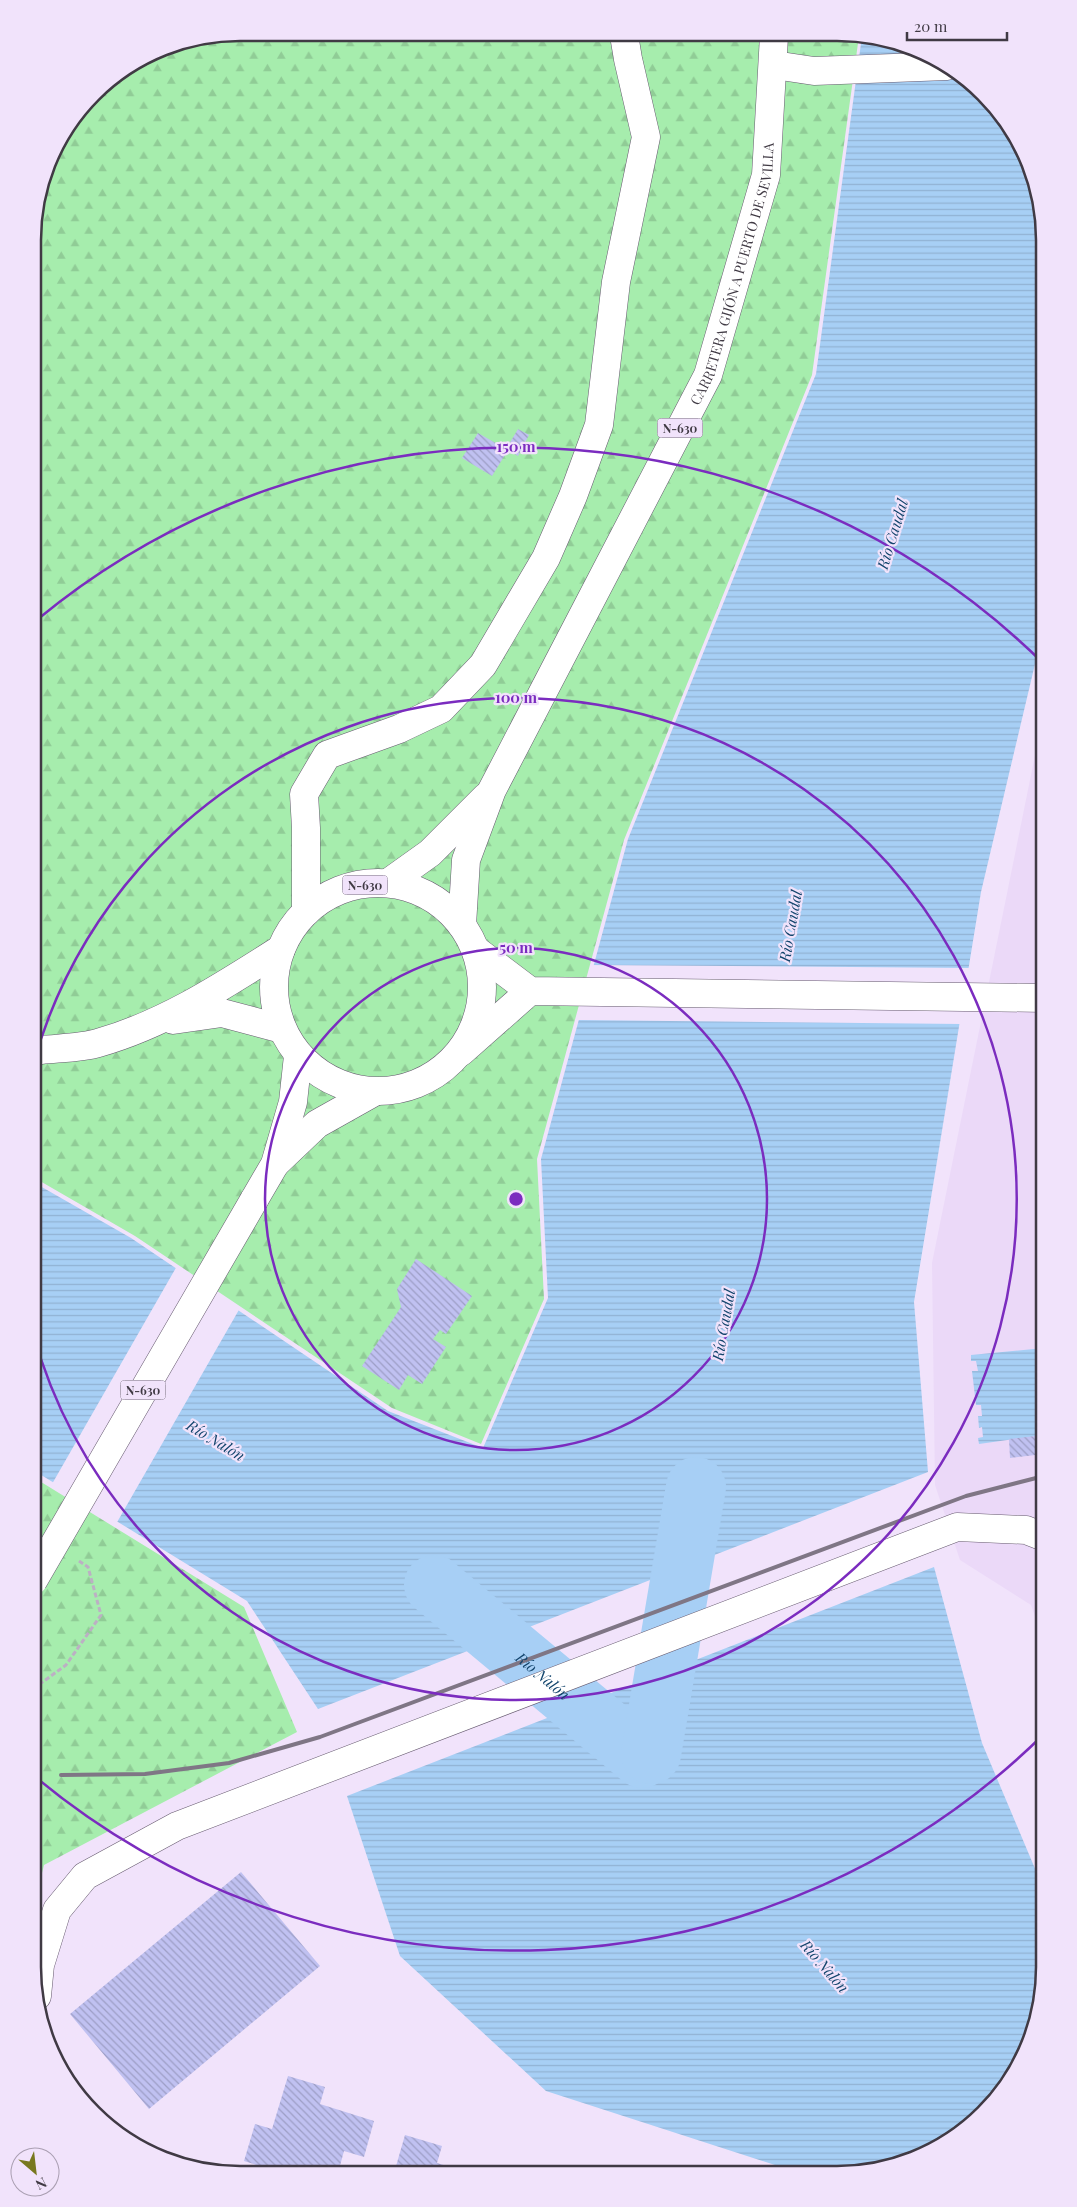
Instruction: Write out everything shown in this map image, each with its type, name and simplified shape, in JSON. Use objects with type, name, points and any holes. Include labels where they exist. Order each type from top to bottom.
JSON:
[{"type":"main road","points":[[306,912],[304,794],[327,755],[399,729],[441,709],[465,684],[483,665],[546,558],[573,496],[599,425],[616,282],[646,137],[625,41]]},
{"type":"main road","name":"CARRETERA GIJÓN A PUERTO DE SEVILLA","points":[[462,925],[466,860],[492,790],[708,375],[766,175],[774,41]]},
{"type":"main road","points":[[774,65],[814,71],[933,66]]},
{"type":"main road","name":"CARRETERA GIJÓN A PUERTO DE SEVILLA","points":[[388,883],[430,852],[492,790]]},
{"type":"main road","name":"N-630","points":[[388,883],[416,890],[442,904],[462,925],[477,951],[482,976],[482,1003],[475,1029],[461,1052],[437,1074],[406,1088],[374,1092],[339,1085],[319,1074],[298,1056],[282,1029],[275,1003],[274,976],[281,949],[292,929],[306,912],[330,895],[358,885],[388,883]]},
{"type":"main road","points":[[41,1050],[97,1044],[154,1023],[229,982],[281,949]]},
{"type":"main road","points":[[477,951],[530,991],[1036,998]]},
{"type":"main road","points":[[461,1052],[530,991]]},
{"type":"main road","points":[[154,1023],[222,1013],[282,1029]]},
{"type":"main road","name":"N-630","points":[[41,1567],[275,1164],[293,1102],[298,1056]]},
{"type":"main road","name":"N-630","points":[[275,1164],[318,1124],[374,1092]]},
{"type":"main road","points":[[41,1963],[57,1910],[85,1876],[177,1826],[336,1763],[957,1527],[1026,1530],[1036,1534]]},
{"type":"path","points":[[41,1683],[66,1665],[101,1615],[88,1567],[72,1556]]},
{"type":"shaded area","points":[[1036,750],[1036,1619],[1031,1605],[960,1560],[935,1485],[932,1263]]},
{"type":"green space","points":[[240,41],[837,41],[858,43],[812,375],[624,840],[537,1159],[544,1299],[481,1444],[392,1408],[135,1236],[41,1182],[41,240],[43,214],[48,189],[56,164],[68,141],[82,119],[119,82],[164,56],[214,43]]},
{"type":"green space","points":[[41,1482],[244,1607],[297,1732],[44,1865],[41,1877]]},
{"type":"water","points":[[861,43],[876,45],[913,56],[936,68],[958,82],[995,119],[1021,164],[1032,201],[1036,240],[1036,660],[981,892],[914,1302],[928,1472],[318,1709],[247,1601],[41,1475],[41,1187],[131,1238],[388,1411],[483,1448],[548,1298],[541,1159],[628,839],[816,374]]},
{"type":"water","points":[[1036,1349],[1036,1436],[979,1444],[978,1438],[983,1437],[982,1427],[979,1428],[978,1416],[982,1416],[981,1405],[976,1405],[972,1371],[978,1371],[976,1361],[971,1361],[971,1355]]},
{"type":"water","points":[[934,1567],[982,1743],[1036,1871],[1036,1967],[1034,1993],[1021,2043],[995,2088],[958,2125],[913,2151],[863,2164],[778,2166],[546,2091],[400,1956],[347,1796]]},
{"type":"pier","points":[[591,965],[971,968],[962,1024],[576,1020]]},
{"type":"pier","points":[[177,1266],[240,1308],[116,1524],[52,1484]]},
{"type":"building","points":[[518,429],[529,435],[518,456],[508,450],[492,476],[462,458],[478,433],[506,449]]},
{"type":"building","points":[[416,1259],[472,1296],[446,1334],[440,1330],[433,1339],[446,1347],[422,1384],[408,1375],[399,1390],[362,1366],[401,1307],[397,1289]]},
{"type":"building","points":[[1036,1436],[1036,1455],[1010,1458],[1009,1439]]},
{"type":"building","points":[[241,1872],[320,1966],[149,2109],[70,2014]]},
{"type":"building","points":[[288,2076],[325,2087],[320,2104],[374,2121],[364,2157],[344,2151],[340,2166],[260,2166],[244,2161],[255,2124],[272,2129]]},
{"type":"building","points":[[405,2135],[442,2146],[437,2163],[447,2166],[396,2166]]},
{"type":"waterway","name":"Río Caudal","points":[[651,1754],[696,1487]]},
{"type":"waterway","name":"Río Nalón","points":[[434,1585],[642,1758]]},
{"type":"railway","points":[[61,1775],[145,1774],[229,1763],[320,1737],[966,1496],[1036,1478]]}]
